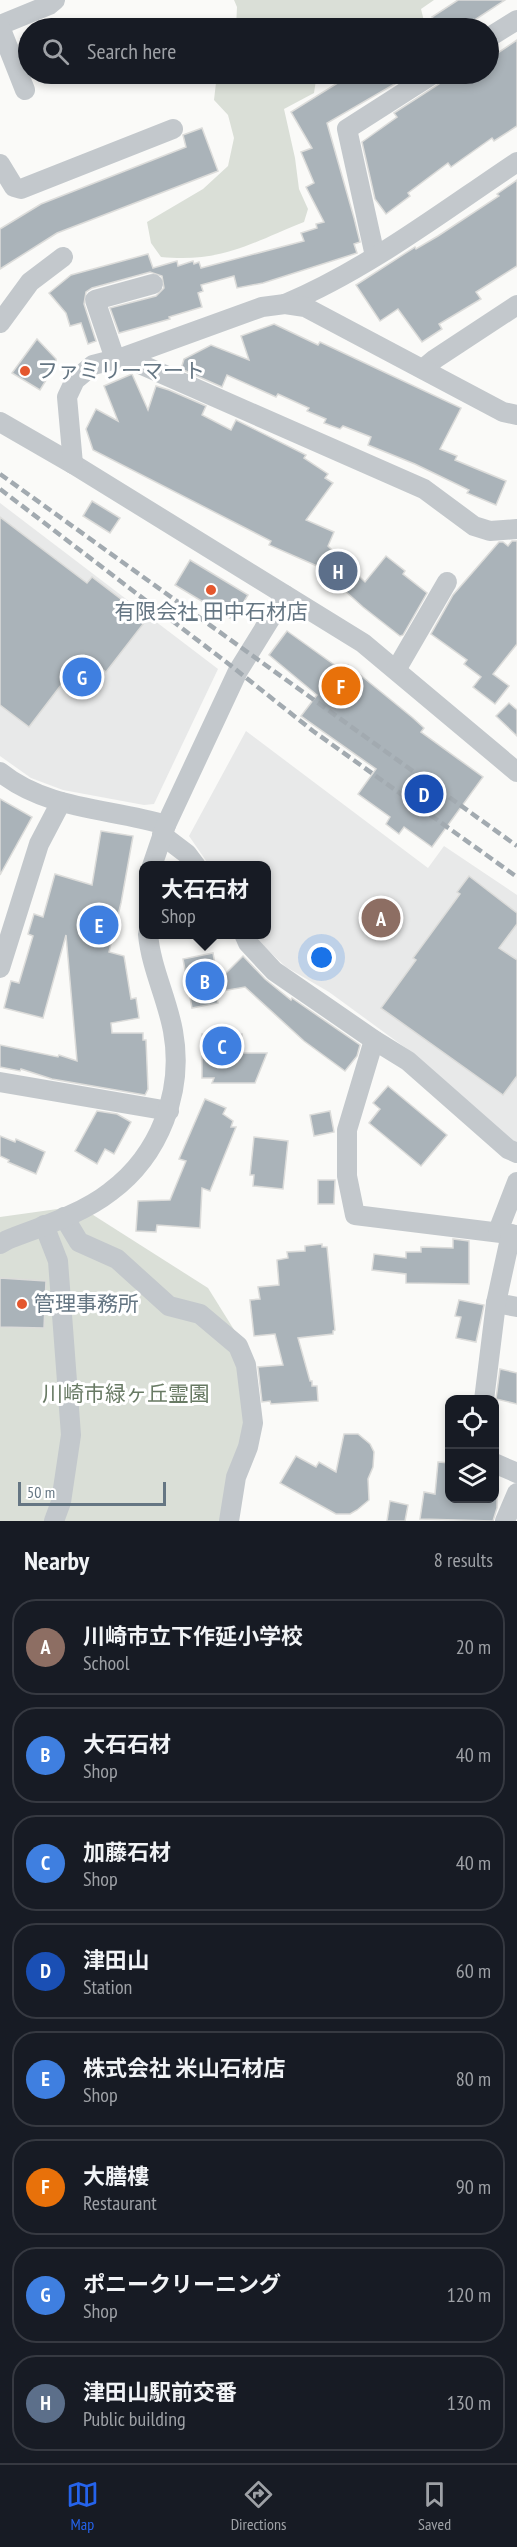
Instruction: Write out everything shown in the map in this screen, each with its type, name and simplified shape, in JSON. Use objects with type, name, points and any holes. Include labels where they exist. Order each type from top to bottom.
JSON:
[{"type":"street","points":[[19,18],[56,0]]},
{"type":"street","points":[[18,18],[0,26],[18,72]]},
{"type":"street","points":[[499,32],[517,20]]},
{"type":"street","points":[[23,84],[25,90]]},
{"type":"street","points":[[375,256],[347,129],[417,84]]},
{"type":"street","points":[[0,164],[14,187],[21,189],[173,129]]},
{"type":"street","points":[[73,464],[67,397],[75,380],[93,365],[119,358],[262,307],[285,304],[319,290],[375,256],[517,162]]},
{"type":"street","points":[[0,323],[30,282],[63,257]]},
{"type":"street","points":[[153,284],[95,300],[119,358],[424,489],[486,535],[517,529]]},
{"type":"street","points":[[285,304],[305,307],[503,412],[517,416]]},
{"type":"street","points":[[423,369],[517,305]]},
{"type":"street","points":[[0,422],[73,464],[363,643],[517,772]]},
{"type":"street","points":[[396,670],[447,582]]},
{"type":"street","points":[[154,861],[164,830],[238,671],[285,595]]},
{"type":"street","points":[[0,772],[16,785],[61,802],[164,830],[192,861]]},
{"type":"street","points":[[0,968],[39,844],[61,802]]},
{"type":"street","points":[[0,1244],[7,1239],[64,1217],[110,1193],[142,1161],[169,1111],[177,1074],[173,1031],[150,956],[148,939]]},
{"type":"street","points":[[246,939],[274,971],[408,1061],[508,1149],[517,1153]]},
{"type":"street","points":[[374,1040],[347,1130],[347,1176],[355,1215],[509,1233]]},
{"type":"street","points":[[0,1082],[169,1111]]},
{"type":"street","points":[[485,1395],[496,1303],[517,1182]]},
{"type":"street","points":[[64,1217],[78,1242],[117,1259],[170,1306],[200,1314],[238,1346],[246,1365],[253,1422],[248,1447],[236,1477],[229,1521]]},
{"type":"street","points":[[44,1225],[58,1261],[71,1435],[61,1502],[54,1521]]},
{"type":"street","points":[[496,1303],[517,1307]]},
{"type":"street","points":[[499,1465],[517,1473]]},
{"type":"street","points":[[505,1521],[517,1493]]},
{"type":"shaded area","points":[[0,503],[218,669],[154,804],[144,805],[63,790],[31,778],[0,756]]},
{"type":"shaded area","points":[[246,731],[428,868],[444,846],[517,895],[517,1143],[513,1143],[407,1049],[329,992],[286,967],[259,942],[257,939],[271,939],[271,861],[206,861],[189,836]]},
{"type":"green space","points":[[234,0],[434,0],[421,9],[423,18],[236,18],[237,7]]},
{"type":"green space","points":[[216,84],[315,84],[314,93],[284,109],[299,189],[308,209],[304,222],[252,244],[219,254],[202,257],[161,257],[151,243],[147,222],[203,189],[228,166],[234,138],[228,115],[214,100]]},
{"type":"green space","name":"川崎市緑ヶ丘霊園","points":[[79,1206],[208,1288],[251,1357],[238,1521],[0,1521],[0,1217]]},
{"type":"building","points":[[458,0],[505,0],[478,18],[432,17]]},
{"type":"building","points":[[517,40],[517,126],[494,141],[492,138],[451,167],[448,163],[408,193],[410,196],[386,214],[375,199],[362,142],[397,117],[394,113],[439,84],[499,84],[499,52]]},
{"type":"building","points":[[336,84],[395,84],[327,123],[360,242],[354,244],[357,253],[263,283],[237,288],[234,276],[201,285],[203,291],[198,293],[202,307],[169,317],[170,319],[119,333],[110,308],[156,296],[164,288],[162,276],[150,272],[92,288],[86,292],[84,304],[96,341],[88,344],[81,323],[70,326],[66,313],[49,293],[71,275],[148,254],[153,268],[177,261],[178,266],[193,261],[194,264],[199,262],[201,268],[304,241],[301,233],[317,228],[316,224],[324,222],[306,187],[314,183],[301,152],[312,148],[291,112]]},
{"type":"building","points":[[202,128],[218,171],[57,233],[0,269],[0,229],[41,204],[186,147],[183,135]]},
{"type":"building","points":[[517,180],[517,266],[476,292],[481,299],[439,324],[442,329],[422,342],[398,309],[380,321],[356,285],[415,247],[416,249],[438,236],[499,196],[497,194]]},
{"type":"building","points":[[274,324],[318,345],[320,342],[461,408],[440,449],[457,456],[455,460],[506,481],[496,505],[467,493],[469,490],[415,464],[368,445],[371,437],[343,426],[340,429],[324,423],[326,419],[307,411],[309,408],[278,394],[276,397],[227,375],[222,387],[181,369],[184,359],[211,345],[249,360],[241,336]]},
{"type":"building","points":[[37,339],[56,359],[56,364],[40,390],[12,373]]},
{"type":"building","points":[[132,374],[148,410],[156,386],[169,390],[206,406],[202,415],[231,430],[236,420],[306,455],[304,458],[328,474],[325,478],[333,483],[306,520],[334,532],[328,546],[365,582],[386,556],[405,571],[403,574],[427,593],[403,635],[400,636],[363,607],[317,566],[269,545],[271,541],[93,450],[86,429],[96,409],[118,421],[104,386]]},
{"type":"building","points":[[92,501],[120,518],[110,533],[83,516]]},
{"type":"building","points":[[0,517],[87,583],[92,577],[147,619],[106,672],[84,655],[29,727],[0,705]]},
{"type":"building","points":[[512,541],[517,541],[517,644],[493,674],[509,686],[495,704],[473,687],[481,677],[464,664],[467,660],[431,634],[453,595],[499,542],[508,546]]},
{"type":"building","name":"有限会社 田中石材店","points":[[190,560],[248,595],[233,620],[175,585]]},
{"type":"building","points":[[287,631],[343,671],[348,665],[424,728],[421,732],[483,777],[432,847],[404,827],[399,834],[386,824],[390,817],[358,794],[376,769],[301,716],[317,695],[269,655]]},
{"type":"building","points":[[509,703],[517,710],[517,736],[496,716]]},
{"type":"building","points":[[0,799],[32,817],[0,875]]},
{"type":"building","points":[[101,831],[133,836],[121,903],[109,952],[124,956],[131,999],[136,998],[139,1018],[111,1023],[112,1033],[143,1033],[143,1040],[146,1040],[148,1089],[145,1095],[52,1079],[21,1069],[20,1071],[0,1067],[0,1045],[58,1057],[59,1055],[77,1061],[66,935],[43,1018],[4,1008],[11,981],[19,983],[33,936],[28,934],[34,914],[43,917],[55,874],[92,885]]},
{"type":"building","points":[[469,876],[517,913],[517,924],[499,948],[517,960],[517,1076],[503,1095],[381,1008],[416,960],[413,958],[460,894],[457,892]]},
{"type":"building","points":[[213,953],[218,981],[243,956],[265,979],[291,1000],[292,998],[360,1045],[357,1056],[345,1071],[304,1041],[245,987],[216,992],[218,1003],[192,1008],[183,959]]},
{"type":"building","points":[[202,1034],[242,1034],[242,1053],[267,1053],[255,1083],[212,1083],[214,1078],[202,1078]]},
{"type":"building","points":[[388,1086],[447,1135],[421,1166],[369,1123],[380,1109],[373,1103]]},
{"type":"building","points":[[205,1099],[226,1108],[223,1114],[233,1121],[231,1127],[236,1127],[210,1191],[202,1188],[200,1228],[157,1225],[156,1232],[136,1231],[138,1201],[170,1200],[186,1161],[179,1159]]},
{"type":"building","points":[[97,1111],[117,1114],[131,1122],[114,1154],[105,1149],[97,1164],[75,1151]]},
{"type":"building","points":[[330,1111],[334,1132],[314,1136],[310,1115]]},
{"type":"building","points":[[0,1136],[15,1142],[16,1139],[45,1152],[36,1174],[0,1156]]},
{"type":"building","points":[[254,1137],[288,1141],[283,1189],[253,1186],[254,1175],[250,1175]]},
{"type":"building","points":[[318,1180],[335,1180],[334,1204],[318,1204]]},
{"type":"building","points":[[453,1239],[469,1241],[469,1284],[406,1283],[406,1274],[372,1270],[374,1254],[406,1258],[406,1252],[421,1252],[421,1247],[453,1248]]},
{"type":"building","points":[[322,1244],[322,1247],[327,1247],[335,1330],[333,1334],[298,1338],[310,1381],[312,1381],[312,1386],[317,1386],[318,1401],[271,1404],[270,1401],[262,1402],[258,1367],[283,1365],[275,1334],[254,1336],[250,1300],[260,1299],[258,1287],[279,1285],[277,1260],[288,1258],[287,1252],[305,1251],[305,1246]]},
{"type":"building","name":"管理事務所","points":[[0,1278],[46,1281],[44,1328],[0,1327]]},
{"type":"building","points":[[459,1300],[484,1305],[476,1342],[456,1338],[461,1317],[455,1316]]},
{"type":"building","points":[[500,1369],[517,1373],[517,1404],[499,1400],[499,1395],[497,1395]]},
{"type":"building","points":[[344,1434],[358,1434],[370,1444],[374,1452],[373,1467],[368,1479],[369,1500],[357,1510],[350,1514],[336,1514],[280,1483],[296,1456],[316,1467],[319,1462],[336,1472]]},
{"type":"building","points":[[438,1462],[445,1463],[445,1503],[497,1503],[493,1521],[420,1519],[424,1492],[435,1494]]},
{"type":"building","points":[[390,1501],[408,1505],[405,1521],[387,1521]]},
{"type":"railway","points":[[0,474],[517,846]]},
{"type":"railway","points":[[0,489],[313,731],[517,877]]},
{"type":"place","name":"ファミリーマート","points":[[25,371]]},
{"type":"place","name":"津田山駅前交番","points":[[338,571]]},
{"type":"place","name":"有限会社 田中石材店","points":[[211,590]]},
{"type":"place","name":"ポニークリーニング","points":[[82,677]]},
{"type":"place","name":"大膳樓","points":[[341,686]]},
{"type":"place","name":"津田山","points":[[424,794]]},
{"type":"place","name":"川崎市立下作延小学校","points":[[381,918]]},
{"type":"place","name":"株式会社 米山石材店","points":[[99,925]]},
{"type":"place","name":"大石石材","points":[[205,981]]},
{"type":"place","name":"加藤石材","points":[[222,1046]]},
{"type":"place","name":"管理事務所","points":[[22,1304]]}]
